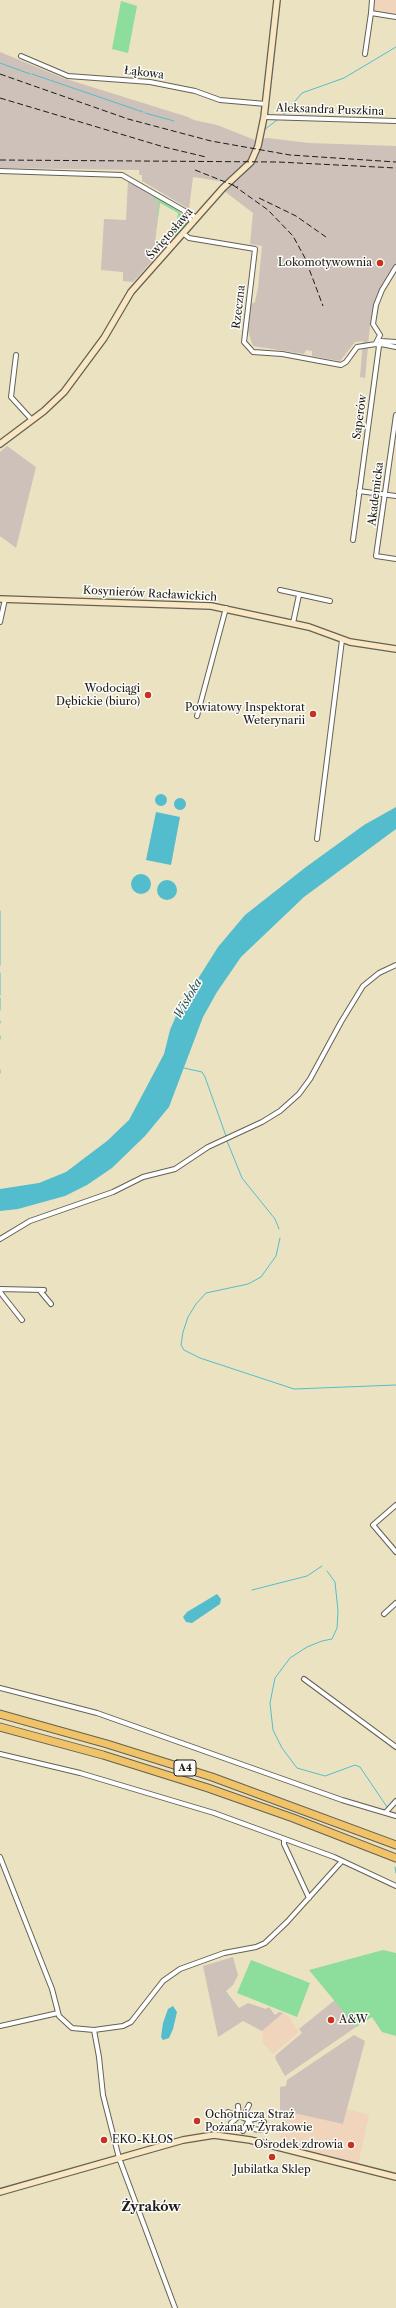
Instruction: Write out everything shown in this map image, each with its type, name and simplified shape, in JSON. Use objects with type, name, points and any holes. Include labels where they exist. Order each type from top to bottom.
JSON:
[{"type":"highway","name":"A4","points":[[0,1714],[68,1732],[193,1770],[283,1801],[396,1845]]},
{"type":"highway","name":"A4","points":[[0,1727],[173,1776],[279,1813],[396,1858]]},
{"type":"street","name":"Świętosława","points":[[0,444],[51,404],[74,379],[104,338],[128,295],[184,234],[223,188],[251,162],[258,146],[264,117],[277,0]]},
{"type":"street","points":[[365,54],[372,0]]},
{"type":"street","points":[[371,13],[396,17]]},
{"type":"street","name":"Łąkowa","points":[[21,56],[68,76],[150,82],[195,91],[220,100],[266,104]]},
{"type":"street","name":"Aleksandra Puszkina","points":[[264,117],[396,121]]},
{"type":"street","points":[[0,171],[122,175],[197,218]]},
{"type":"street","points":[[182,209],[193,223]]},
{"type":"street","name":"Rzeczna","points":[[184,234],[189,238],[255,248],[244,342],[253,352],[282,354],[341,365],[346,362],[357,347],[379,343]]},
{"type":"street","name":"Saperów","points":[[353,540],[379,343],[379,332],[373,324],[376,305],[382,290],[396,267]]},
{"type":"street","points":[[379,343],[396,342]]},
{"type":"street","points":[[379,343],[396,347]]},
{"type":"street","points":[[16,355],[11,397],[32,420]]},
{"type":"street","name":"Akademicka","points":[[396,415],[376,556],[396,559]]},
{"type":"street","points":[[359,491],[396,496]]},
{"type":"street","points":[[280,590],[330,601]]},
{"type":"street","points":[[293,623],[299,595]]},
{"type":"street","points":[[0,622],[3,599]]},
{"type":"street","name":"Kosynierów Racławickich","points":[[3,599],[203,605],[226,608],[293,623],[342,640],[396,649]]},
{"type":"street","points":[[197,716],[226,608]]},
{"type":"street","points":[[317,839],[342,640]]},
{"type":"street","points":[[0,1239],[30,1221],[113,1192],[143,1177],[175,1169],[208,1147],[262,1122],[280,1111],[299,1094],[310,1079],[341,1022],[363,986],[379,973],[396,965]]},
{"type":"street","points":[[0,1288],[42,1291],[51,1304]]},
{"type":"street","points":[[0,1292],[22,1320]]},
{"type":"street","points":[[396,1505],[373,1525],[396,1552]]},
{"type":"street","points":[[384,1614],[396,1603]]},
{"type":"street","points":[[304,1679],[396,1747]]},
{"type":"street","points":[[0,1688],[97,1713],[342,1800],[396,1816]]},
{"type":"street","points":[[0,1754],[80,1773],[214,1813],[342,1861],[396,1886]]},
{"type":"street","points":[[386,1812],[396,1801]]},
{"type":"street","points":[[284,1839],[284,1844],[309,1898]]},
{"type":"street","points":[[0,1857],[52,1989],[58,2013],[72,2028],[94,2030],[124,2026],[131,2022],[163,1981],[180,1968],[224,1953],[256,1947],[266,1943],[342,1861]]},
{"type":"street","points":[[0,2026],[58,2013]]},
{"type":"street","points":[[94,2030],[99,2057],[103,2095],[119,2158],[175,2308]]},
{"type":"street","points":[[243,2131],[249,2120],[257,2117],[265,2122],[264,2128],[261,2131],[253,2129],[249,2120],[245,2114],[249,2105]]},
{"type":"street","points":[[238,2106],[240,2116]]},
{"type":"street","points":[[228,2112],[249,2120]]},
{"type":"street","points":[[230,2123],[240,2116]]},
{"type":"street","points":[[0,2192],[183,2140],[219,2135],[250,2140],[396,2177]]},
{"type":"shaded area","points":[[373,0],[396,0],[396,15],[374,11]]},
{"type":"shaded area","points":[[0,52],[63,78],[194,120],[217,125],[255,140],[268,138],[309,143],[396,146],[396,263],[380,289],[371,315],[365,378],[360,377],[363,341],[355,342],[340,361],[312,356],[312,351],[306,350],[304,354],[253,346],[248,331],[251,304],[255,302],[258,288],[262,246],[250,244],[253,213],[219,187],[225,182],[193,177],[189,209],[142,181],[142,175],[139,175],[139,170],[0,168]]},
{"type":"shaded area","points":[[128,180],[160,200],[153,260],[133,282],[123,281],[123,272],[101,270],[104,219],[126,220]]},
{"type":"shaded area","points":[[7,446],[36,467],[16,548],[0,536],[0,452]]},
{"type":"shaded area","points":[[233,1957],[238,1975],[233,1985],[226,1991],[239,2008],[248,2003],[266,2009],[269,2007],[275,2015],[279,2012],[283,2013],[262,2031],[243,2021],[218,2037],[203,1966]]},
{"type":"shaded area","points":[[335,2000],[356,2027],[285,2076],[275,2058],[276,2055],[302,2033],[299,2029]]},
{"type":"shaded area","points":[[283,2013],[288,2016],[299,2032],[273,2054],[263,2043],[262,2031]]},
{"type":"shaded area","points":[[354,2035],[365,2041],[343,2124],[280,2110],[280,2087],[286,2086],[287,2080]]},
{"type":"shaded area","points":[[347,2109],[369,2115],[358,2165],[283,2145],[280,2137],[282,2133],[280,2110],[343,2124]]},
{"type":"green space","points":[[121,1],[137,6],[128,53],[112,49]]},
{"type":"green space","points":[[154,195],[180,212],[187,223],[187,226],[174,239],[178,213],[160,203],[157,225],[154,224],[157,224],[159,201],[153,198]]},
{"type":"green space","points":[[383,1950],[396,1953],[396,2036],[382,2032],[372,2017],[356,2027],[309,1970]]},
{"type":"green space","points":[[251,1960],[310,1983],[297,2017],[237,1993]]},
{"type":"water","points":[[159,794],[163,794],[167,800],[163,806],[159,806],[155,802],[155,798]]},
{"type":"water","points":[[178,798],[182,798],[186,804],[182,810],[178,810],[174,806],[174,802]]},
{"type":"water","name":"Wisłoka","points":[[396,807],[396,829],[304,897],[241,957],[217,992],[203,1017],[169,1107],[145,1136],[112,1168],[87,1185],[65,1196],[18,1209],[0,1211],[0,1189],[39,1183],[66,1172],[107,1141],[129,1120],[164,1054],[170,1030],[179,1009],[218,947],[245,915],[306,867],[364,825]]},
{"type":"water","points":[[156,812],[180,817],[171,865],[146,860]]},
{"type":"water","points":[[137,874],[145,874],[151,880],[151,888],[145,894],[137,894],[131,888],[131,880]]},
{"type":"water","points":[[163,880],[171,880],[177,886],[177,894],[171,900],[163,900],[157,894],[157,886]]},
{"type":"water","points":[[217,1594],[221,1599],[220,1604],[192,1623],[186,1622],[183,1617],[187,1612]]},
{"type":"water","points":[[173,2006],[177,2012],[173,2029],[169,2038],[163,2040],[161,2037],[163,2023],[168,2009]]},
{"type":"waterway","points":[[284,114],[302,93],[344,78],[396,47]]},
{"type":"waterway","points":[[0,63],[30,74]]},
{"type":"waterway","points":[[32,74],[143,112]]},
{"type":"waterway","points":[[145,113],[174,121]]},
{"type":"waterway","points":[[264,130],[277,120]]},
{"type":"waterway","points":[[0,448],[49,411]]},
{"type":"waterway","points":[[0,911],[0,965]]},
{"type":"waterway","points":[[0,973],[0,995]]},
{"type":"waterway","points":[[0,998],[0,1010]]},
{"type":"waterway","points":[[184,1068],[202,1072],[226,1136]]},
{"type":"waterway","points":[[227,1141],[242,1178],[275,1219],[279,1229]]},
{"type":"waterway","points":[[280,1238],[276,1256],[261,1277],[248,1284],[206,1293],[196,1304],[188,1317],[183,1332],[181,1345],[184,1350],[200,1358],[294,1389],[396,1385]]},
{"type":"waterway","points":[[252,1590],[307,1576],[322,1566]]},
{"type":"waterway","points":[[327,1571],[335,1582],[338,1611],[337,1628],[332,1639],[307,1647],[290,1658],[275,1678],[270,1703],[273,1730],[282,1748],[297,1768],[325,1776],[355,1765],[360,1767],[387,1807]]},
{"type":"waterway","points":[[395,1867],[396,1873]]},
{"type":"railway","points":[[0,74],[128,119],[211,141],[290,155],[396,162]]},
{"type":"railway","points":[[0,98],[164,147],[206,157]]},
{"type":"railway","points":[[0,160],[278,162],[396,168]]},
{"type":"railway","points":[[195,170],[238,187]]},
{"type":"railway","points":[[233,185],[268,210],[293,236],[305,258],[323,306]]},
{"type":"railway","points":[[259,198],[296,216],[326,237]]},
{"type":"place","name":"Lokomotywownia","points":[[380,263]]},
{"type":"place","name":"Wodociągi Dębickie (biuro)","points":[[148,695]]},
{"type":"place","name":"Powiatowy Inspektorat Weterynarii","points":[[313,714]]},
{"type":"place","name":"A&W","points":[[331,2020]]},
{"type":"place","name":"Ochotnicza Straż Pożana w Żyrakowie","points":[[197,2121]]},
{"type":"place","name":"EKO-KŁOS","points":[[104,2140]]},
{"type":"place","name":"Ośrodek zdrowia","points":[[351,2145]]},
{"type":"place","name":"Jubilatka Sklep","points":[[272,2157]]},
{"type":"district","name":"Żyraków","points":[[151,2207]]}]
